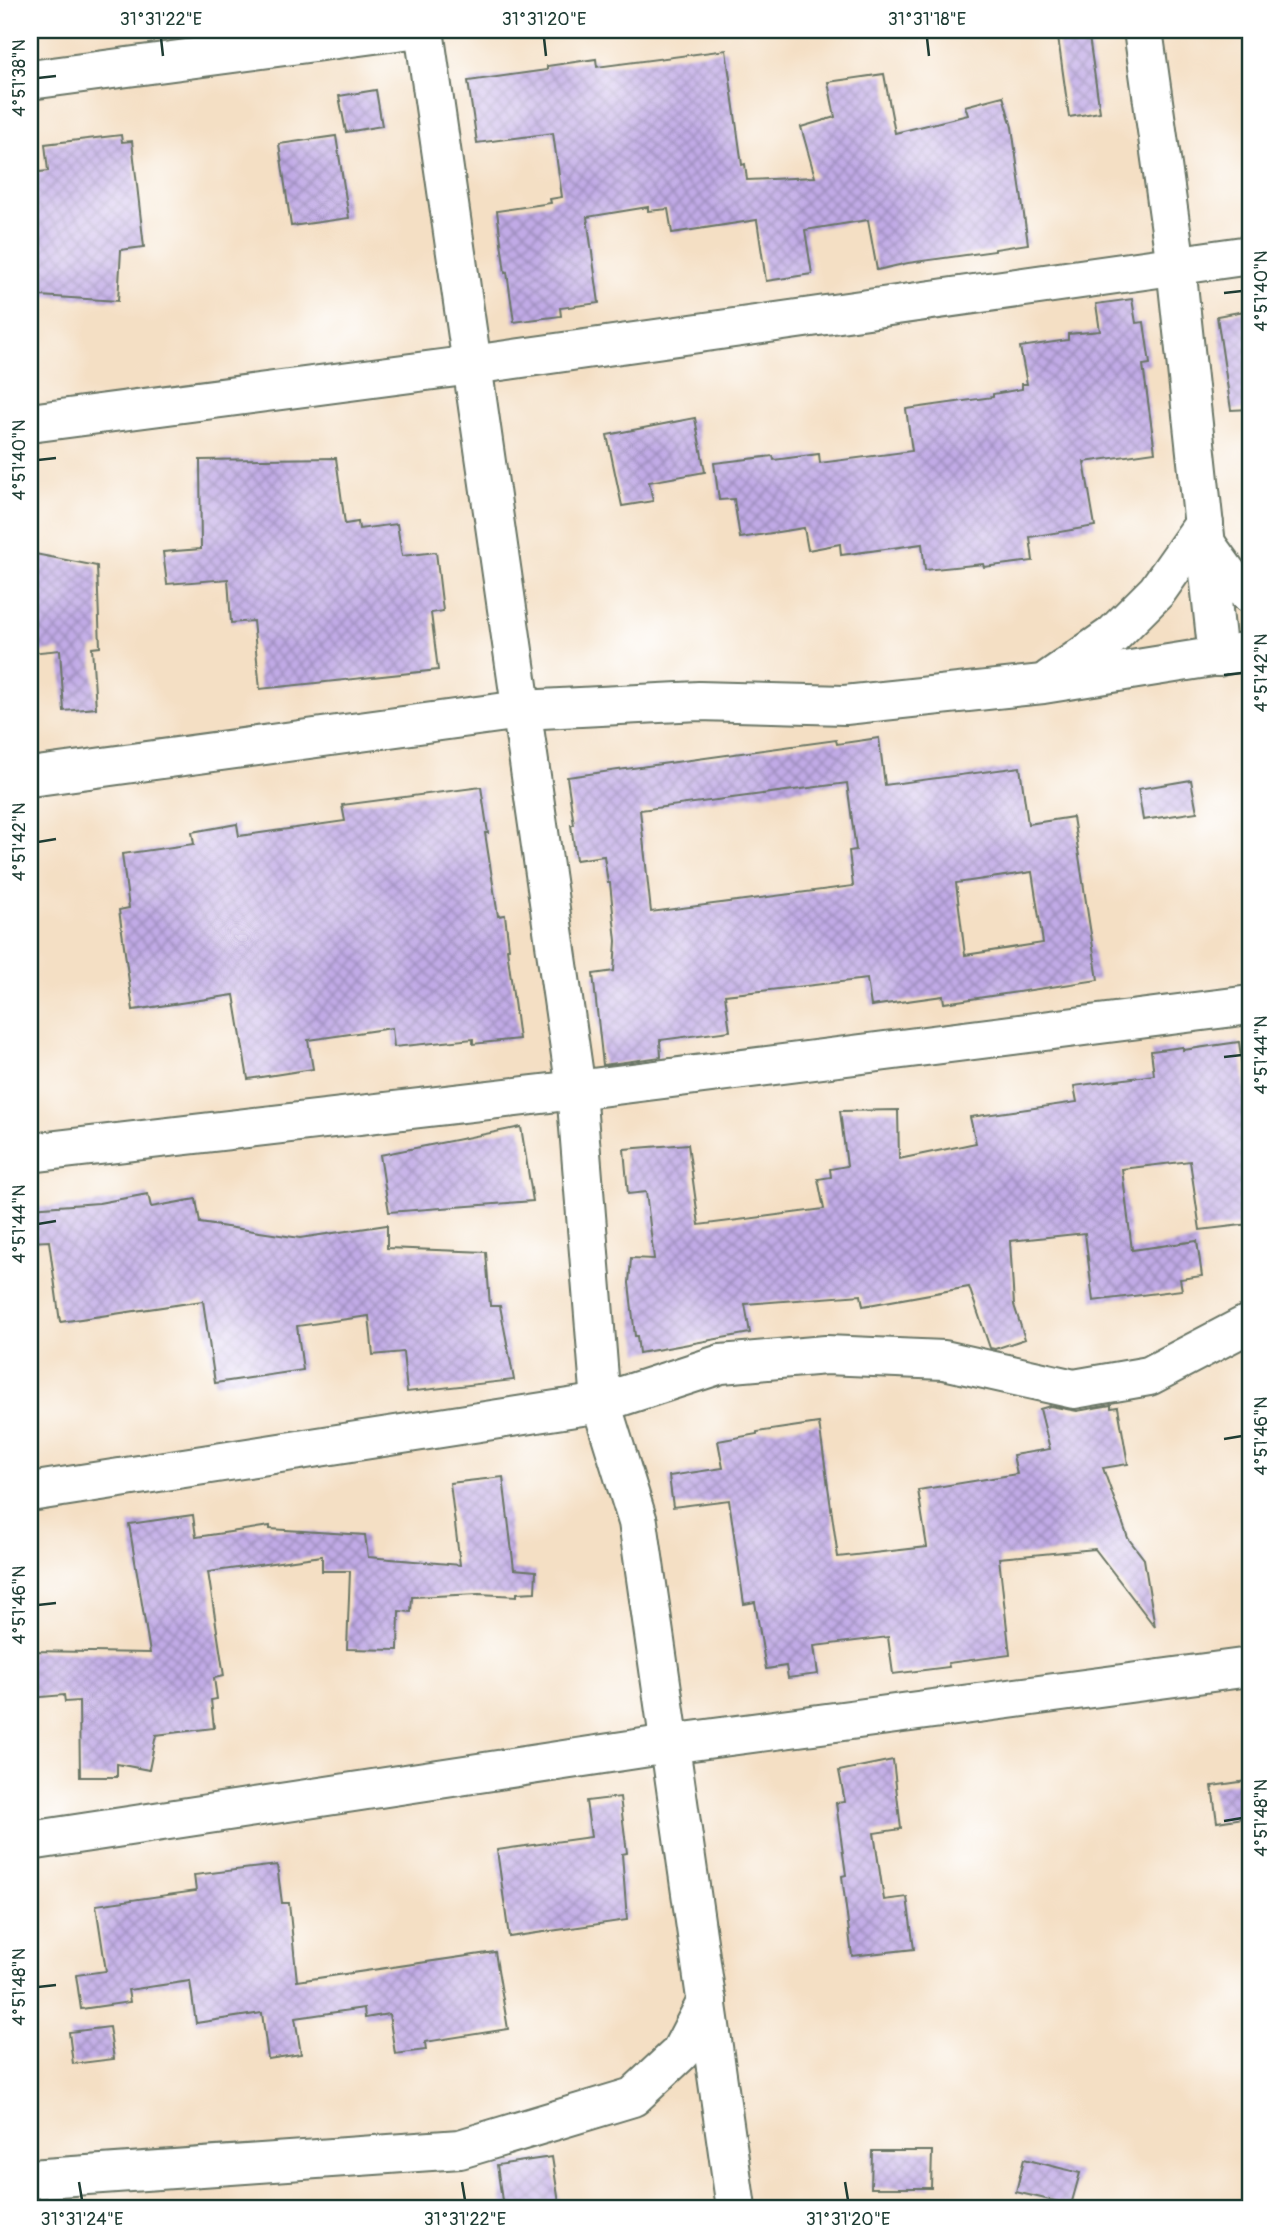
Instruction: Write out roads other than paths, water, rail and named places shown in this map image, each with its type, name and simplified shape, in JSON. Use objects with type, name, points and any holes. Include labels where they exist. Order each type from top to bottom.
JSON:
[{"type":"street","points":[[30,80],[404,30]]},
{"type":"street","points":[[424,30],[576,1090],[601,1403],[638,1522],[736,2208]]},
{"type":"street","points":[[30,777],[521,710],[699,701],[845,705],[1043,684],[1234,654],[1205,534],[1176,266],[1143,30]]},
{"type":"street","points":[[30,423],[472,365],[1250,255]]},
{"type":"street","points":[[1205,534],[1232,580],[1250,594]]},
{"type":"street","points":[[1043,684],[1113,635],[1149,600],[1205,534]]},
{"type":"street","points":[[30,1153],[576,1090],[1250,1005]]},
{"type":"street","points":[[30,1492],[601,1403],[721,1364],[826,1355],[944,1360],[1074,1389],[1149,1376],[1250,1323]]},
{"type":"street","points":[[30,1841],[670,1744],[1250,1667]]},
{"type":"street","points":[[30,2179],[460,2149],[633,2097],[680,2053],[707,2001]]},
{"type":"street","points":[[30,2194],[32,2208]]}]
